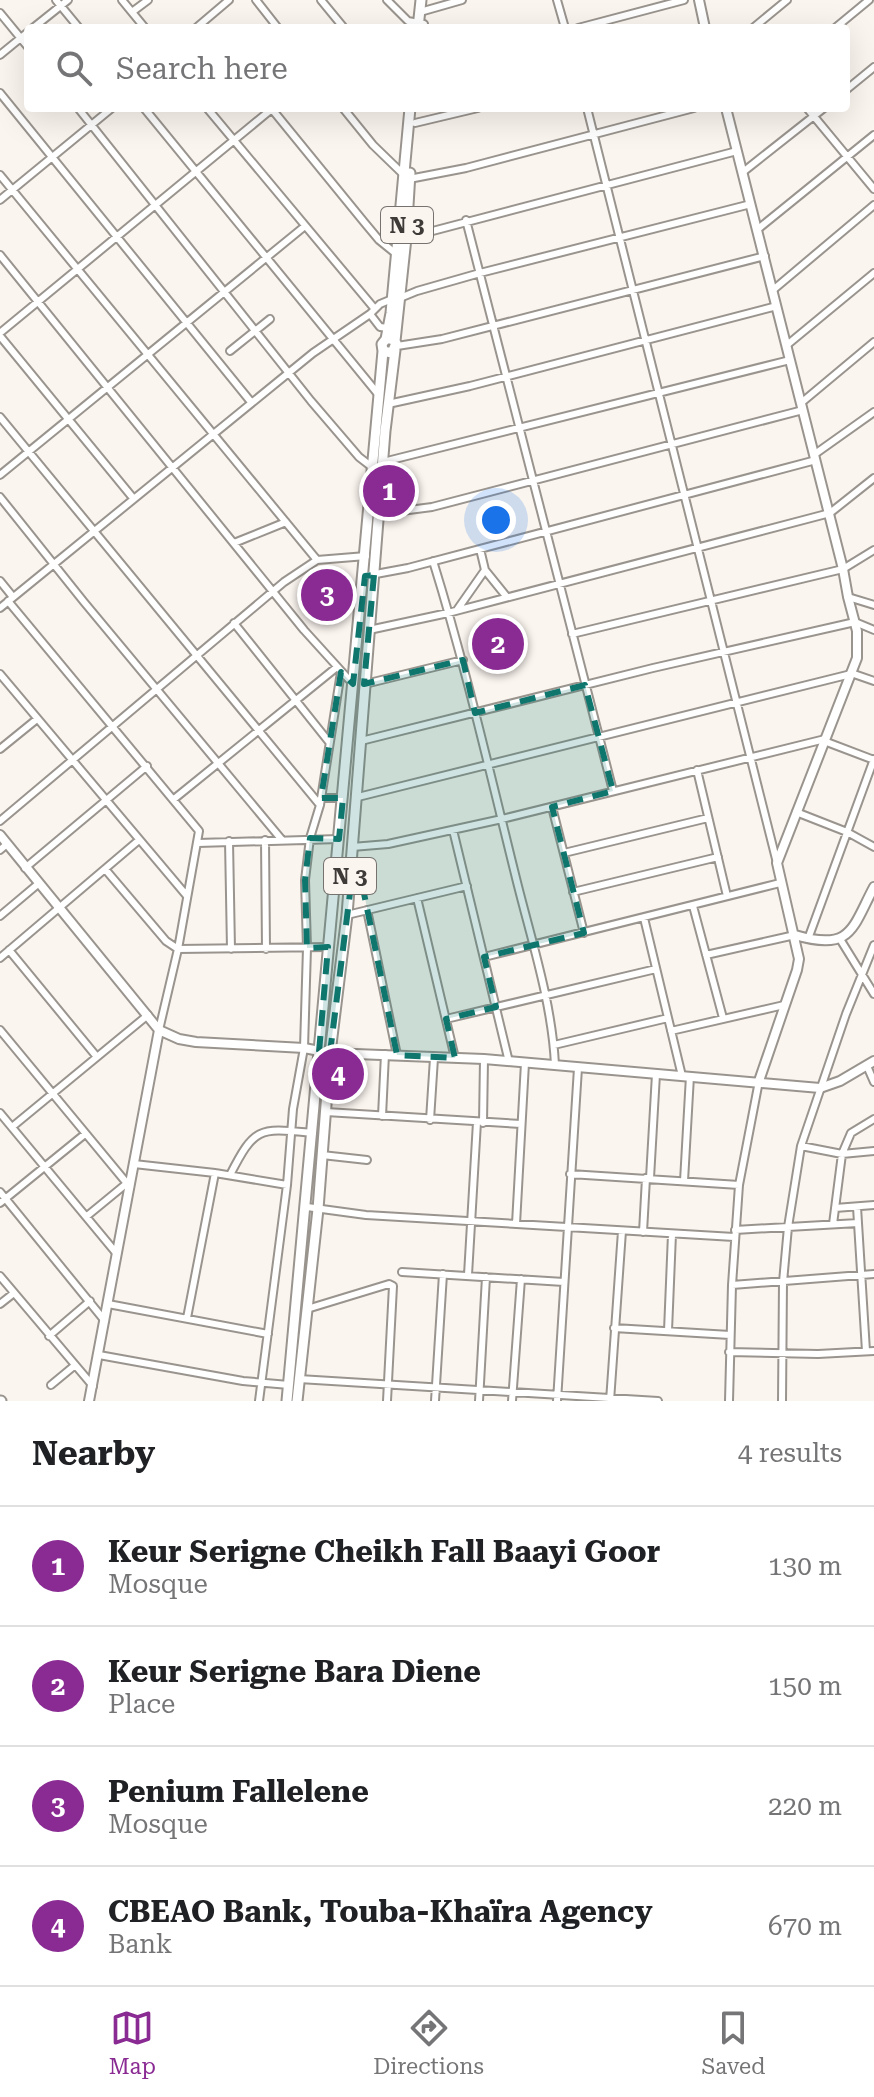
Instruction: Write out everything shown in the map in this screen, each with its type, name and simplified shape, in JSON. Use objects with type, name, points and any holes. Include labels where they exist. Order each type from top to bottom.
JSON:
[{"type":"main road","points":[[421,0],[425,7]]},
{"type":"main road","name":"N 3","points":[[393,344],[388,328],[406,238],[413,112]]},
{"type":"main road","name":"N 3","points":[[297,1401],[294,1382],[312,1208],[326,1112],[324,1052],[328,947],[353,684],[378,514],[396,299],[395,253],[415,123],[414,112]]},
{"type":"main road","name":"N 3","points":[[287,1401],[294,1382],[307,1309],[313,1133],[347,915],[369,630],[370,575],[366,556],[382,344],[393,344]]},
{"type":"street","points":[[37,24],[59,3],[68,0]]},
{"type":"street","points":[[122,0],[142,24]]},
{"type":"street","points":[[132,12],[148,0]]},
{"type":"street","points":[[204,24],[229,0]]},
{"type":"street","points":[[256,0],[275,24]]},
{"type":"street","points":[[321,0],[341,24]]},
{"type":"street","points":[[387,0],[406,19],[417,24]]},
{"type":"street","points":[[425,7],[462,0]]},
{"type":"street","points":[[557,0],[564,24]]},
{"type":"street","points":[[593,24],[684,0]]},
{"type":"street","points":[[699,0],[704,24]]},
{"type":"street","points":[[758,24],[787,0]]},
{"type":"street","points":[[840,24],[869,0]]},
{"type":"street","points":[[59,3],[76,24]]},
{"type":"street","points":[[0,13],[24,43]]},
{"type":"street","points":[[0,55],[24,36]]},
{"type":"street","points":[[850,87],[874,67]]},
{"type":"street","points":[[0,93],[251,402]]},
{"type":"street","points":[[82,112],[332,427],[373,468]]},
{"type":"street","points":[[0,200],[107,112]]},
{"type":"street","points":[[147,112],[378,394]]},
{"type":"street","points":[[210,112],[305,226],[372,311],[380,327],[388,328]]},
{"type":"street","points":[[133,498],[0,335],[267,112]]},
{"type":"street","points":[[275,112],[379,240],[395,253]]},
{"type":"street","points":[[346,112],[381,154],[407,177],[466,168],[679,112]]},
{"type":"street","points":[[415,123],[461,112]]},
{"type":"street","points":[[588,112],[660,392],[696,549],[738,700],[799,959],[759,1081],[739,1185],[734,1234],[729,1401]]},
{"type":"street","points":[[730,112],[737,151],[855,622],[857,658],[777,863]]},
{"type":"street","points":[[810,112],[874,189]]},
{"type":"street","points":[[743,172],[819,112]]},
{"type":"street","points":[[758,229],[874,135]]},
{"type":"street","points":[[406,238],[737,151]]},
{"type":"street","points":[[0,175],[317,560]]},
{"type":"street","points":[[0,608],[251,402],[332,338],[372,311],[417,291],[480,273],[751,204]]},
{"type":"street","points":[[773,290],[874,205]]},
{"type":"street","points":[[466,220],[613,791]]},
{"type":"street","points":[[0,475],[305,226]]},
{"type":"street","points":[[0,255],[274,592],[353,684]]},
{"type":"street","points":[[393,344],[419,344],[765,256]]},
{"type":"street","points":[[787,345],[874,273]]},
{"type":"street","points":[[388,404],[507,377],[777,306]]},
{"type":"street","points":[[230,351],[270,319]]},
{"type":"street","points":[[378,514],[432,507],[673,445],[802,407],[874,342]]},
{"type":"street","points":[[383,462],[790,360]]},
{"type":"street","points":[[370,575],[685,497],[816,457],[874,412]]},
{"type":"street","points":[[0,417],[257,731],[320,802]]},
{"type":"street","points":[[369,630],[448,613],[830,513],[874,478]]},
{"type":"street","points":[[0,497],[282,840]]},
{"type":"street","points":[[234,543],[286,522]]},
{"type":"street","points":[[480,549],[485,570],[506,596]]},
{"type":"street","points":[[572,634],[843,569],[874,550]]},
{"type":"street","points":[[0,821],[284,582],[317,560],[366,556]]},
{"type":"street","points":[[433,561],[463,660],[533,946],[554,1045],[555,1065]]},
{"type":"street","points":[[457,610],[485,570]]},
{"type":"street","points":[[0,581],[111,727],[198,829],[178,949],[128,1185],[94,1387],[89,1401]]},
{"type":"street","points":[[848,597],[874,605]]},
{"type":"street","points":[[361,741],[855,622],[874,628]]},
{"type":"street","points":[[234,623],[330,743]]},
{"type":"street","points":[[364,684],[463,660]]},
{"type":"street","points":[[174,799],[296,699],[339,670]]},
{"type":"street","points":[[259,1401],[304,1048],[307,948],[305,880],[310,838],[330,743],[339,670]]},
{"type":"street","points":[[358,797],[851,674],[874,681]]},
{"type":"street","points":[[1,678],[187,896]]},
{"type":"street","points":[[0,749],[37,719]]},
{"type":"street","points":[[352,847],[388,844],[502,819],[824,740],[874,760],[808,939]]},
{"type":"street","points":[[25,868],[147,766]]},
{"type":"street","points":[[697,770],[727,896]]},
{"type":"street","points":[[320,802],[343,798]]},
{"type":"street","points":[[552,807],[584,933]]},
{"type":"street","points":[[796,812],[847,832],[874,847]]},
{"type":"street","points":[[564,853],[708,818]]},
{"type":"street","points":[[453,830],[509,1062]]},
{"type":"street","points":[[0,835],[4,847],[25,868],[159,1030],[179,1039],[324,1052],[484,1059],[820,1088],[840,1081],[871,1063],[874,1082]]},
{"type":"street","points":[[198,843],[339,839]]},
{"type":"street","points":[[0,958],[139,840]]},
{"type":"street","points":[[265,840],[266,949]]},
{"type":"street","points":[[229,841],[231,949]]},
{"type":"street","points":[[573,892],[718,857]]},
{"type":"street","points":[[105,869],[166,941],[178,949],[328,947]]},
{"type":"street","points":[[484,957],[780,883]]},
{"type":"street","points":[[0,916],[38,884]]},
{"type":"street","points":[[347,915],[467,886]]},
{"type":"street","points":[[706,955],[795,935],[808,939],[840,939],[855,928],[873,888]]},
{"type":"street","points":[[417,898],[455,1058]]},
{"type":"street","points":[[693,906],[723,1018]]},
{"type":"street","points":[[367,910],[397,1055]]},
{"type":"street","points":[[644,918],[671,1031],[686,1076],[684,1181]]},
{"type":"street","points":[[840,939],[873,988]]},
{"type":"street","points":[[782,1401],[783,1282],[801,1146],[874,945]]},
{"type":"street","points":[[9,950],[97,1057]]},
{"type":"street","points":[[446,1019],[656,969]]},
{"type":"street","points":[[671,1031],[784,1005]]},
{"type":"street","points":[[12,1127],[148,1015]]},
{"type":"street","points":[[554,1045],[668,1018]]},
{"type":"street","points":[[0,1030],[128,1185]]},
{"type":"street","points":[[382,1116],[385,1054]]},
{"type":"street","points":[[430,1120],[434,1058]]},
{"type":"street","points":[[468,1275],[484,1059]]},
{"type":"street","points":[[516,1224],[525,1063]]},
{"type":"street","points":[[557,1398],[578,1068]]},
{"type":"street","points":[[643,1232],[656,1074]]},
{"type":"street","points":[[326,1112],[521,1124]]},
{"type":"street","points":[[0,1113],[117,1254]]},
{"type":"street","points":[[833,1224],[842,1154],[851,1133],[874,1119]]},
{"type":"street","points":[[230,1175],[246,1144],[254,1136],[270,1130],[313,1133]]},
{"type":"street","points":[[85,1134],[2,1198],[105,1321]]},
{"type":"street","points":[[801,1146],[842,1154],[874,1151]]},
{"type":"street","points":[[322,1155],[367,1160]]},
{"type":"street","points":[[134,1164],[287,1185]]},
{"type":"street","points":[[187,1318],[215,1173]]},
{"type":"street","points":[[570,1174],[739,1185]]},
{"type":"street","points":[[87,1216],[128,1185]]},
{"type":"street","points":[[835,1208],[874,1205]]},
{"type":"street","points":[[729,1352],[870,1351],[865,1329],[857,1207]]},
{"type":"street","points":[[312,1208],[672,1234],[734,1234],[858,1223]]},
{"type":"street","points":[[610,1400],[622,1231]]},
{"type":"street","points":[[668,1331],[672,1234]]},
{"type":"street","points":[[402,1272],[564,1282]]},
{"type":"street","points":[[435,1401],[443,1274]]},
{"type":"street","points":[[732,1285],[874,1274]]},
{"type":"street","points":[[0,1276],[94,1387]]},
{"type":"street","points":[[479,1401],[486,1277]]},
{"type":"street","points":[[513,1397],[521,1279]]},
{"type":"street","points":[[307,1309],[389,1284],[393,1286],[387,1401]]},
{"type":"street","points":[[0,1304],[14,1293]]},
{"type":"street","points":[[49,1336],[90,1301]]},
{"type":"street","points":[[108,1304],[268,1334]]},
{"type":"street","points":[[614,1328],[730,1335]]},
{"type":"street","points":[[865,1329],[874,1328]]},
{"type":"street","points":[[99,1355],[263,1384],[388,1384],[480,1391],[513,1397],[658,1401]]},
{"type":"street","points":[[51,1385],[74,1366]]},
{"type":"highlighted area","points":[[374,575],[364,684],[463,660],[475,713],[585,685],[613,791],[552,807],[584,933],[484,957],[496,1007],[446,1019],[455,1058],[397,1055],[359,869],[353,869],[330,1053],[319,1052],[328,947],[307,948],[305,880],[310,838],[339,839],[343,798],[321,798],[341,672],[353,684],[365,576]]},
{"type":"place","name":"Keur Serigne Cheikh Fall Baayi Goor","points":[[389,491]]},
{"type":"place","name":"Penium Fallelene","points":[[327,595]]},
{"type":"place","name":"Keur Serigne Bara Diene","points":[[498,644]]},
{"type":"place","name":"CBEAO Bank, Touba-Khaïra Agency","points":[[338,1074]]}]
